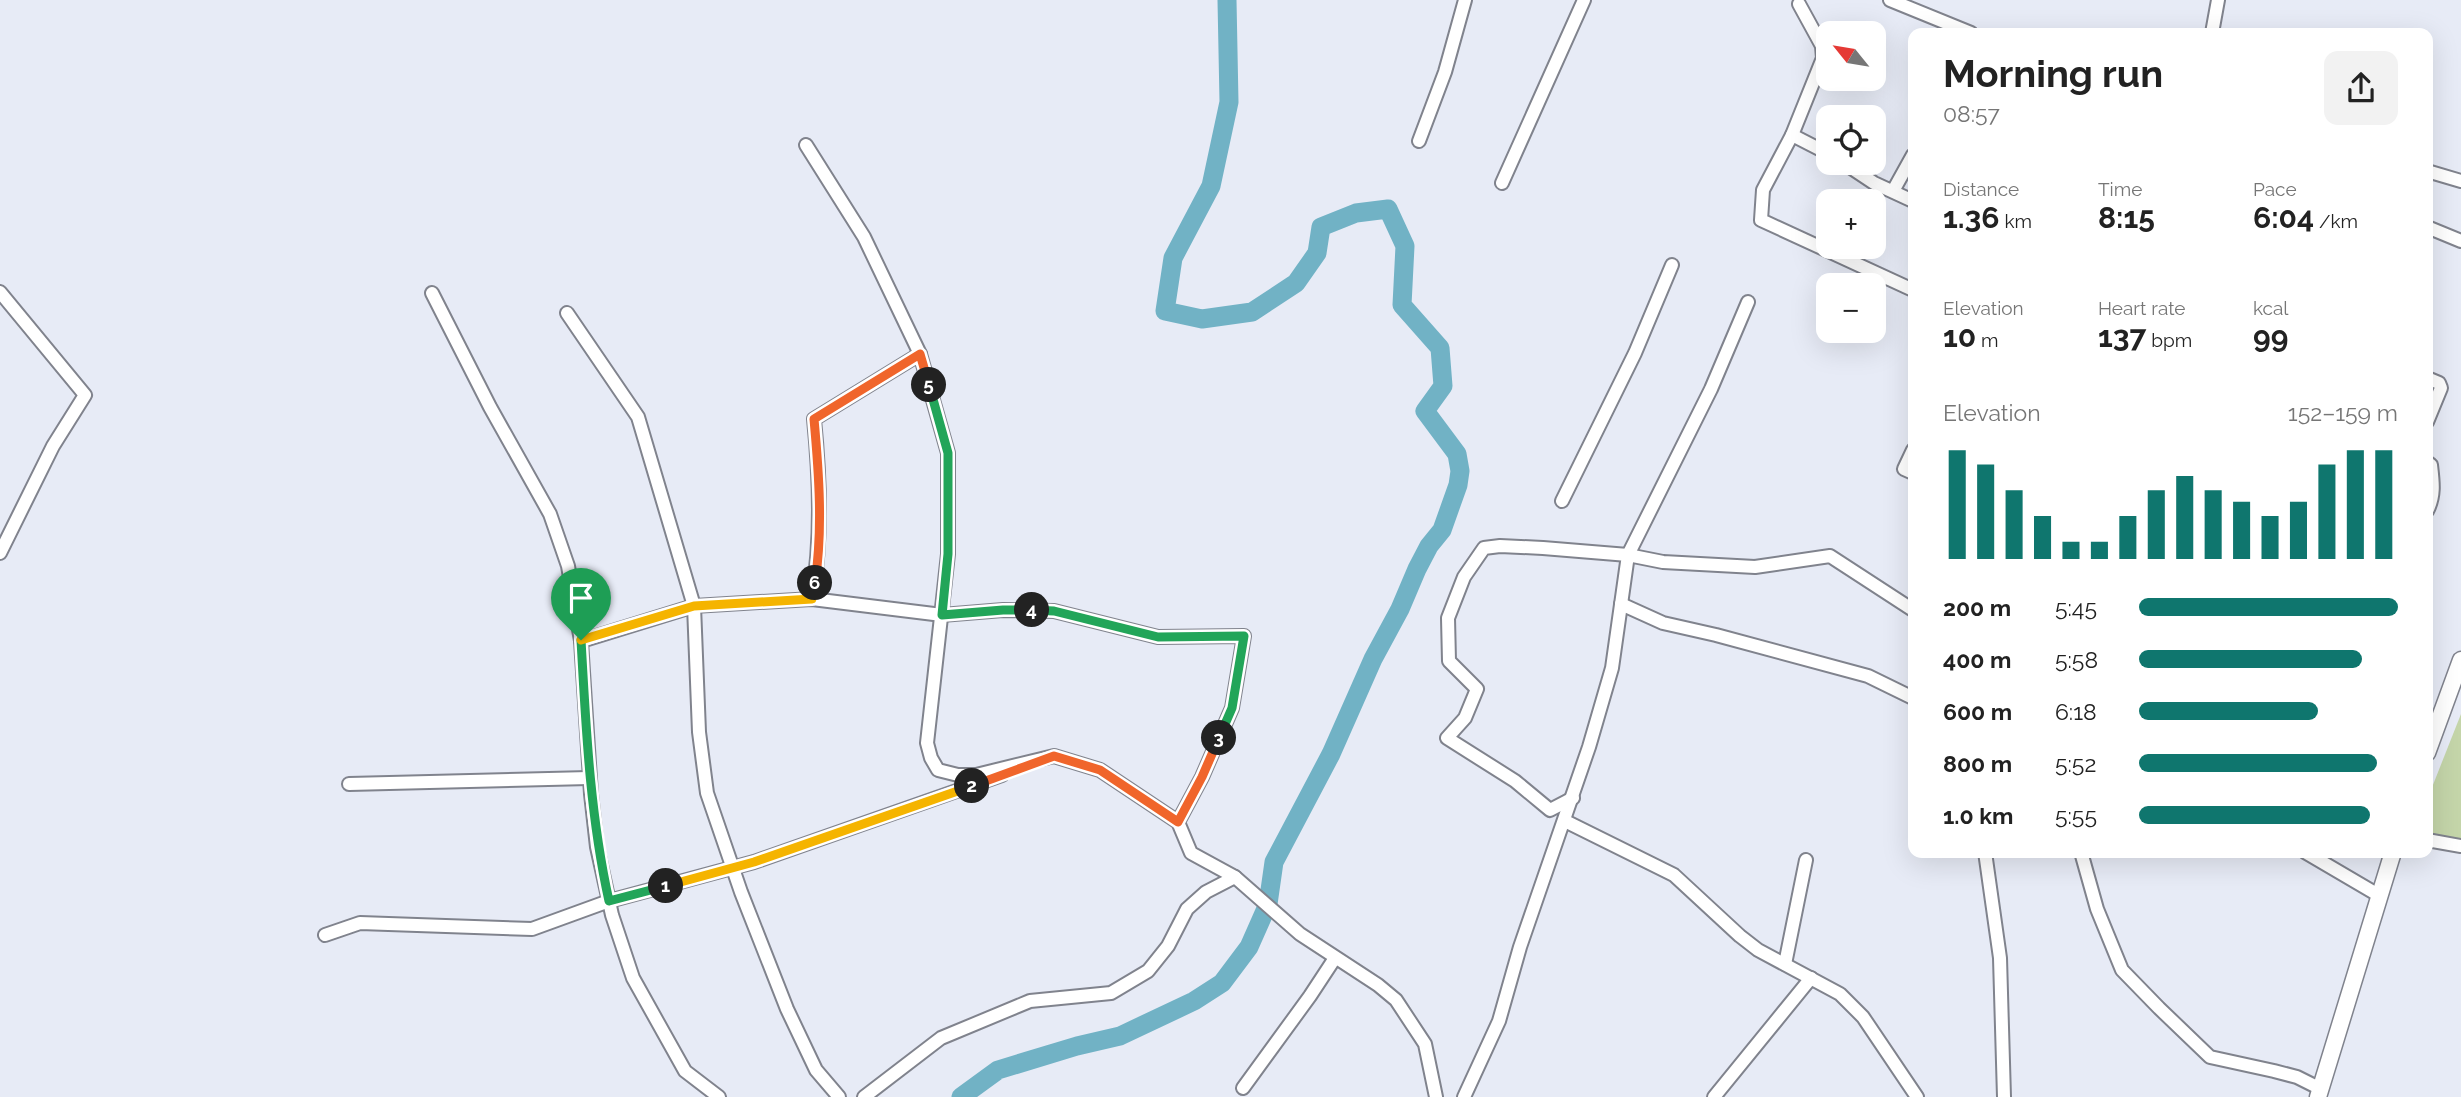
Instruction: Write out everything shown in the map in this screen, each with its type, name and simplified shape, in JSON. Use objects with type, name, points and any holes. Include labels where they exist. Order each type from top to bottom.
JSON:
[{"type":"main road","points":[[2433,737],[2461,660]]},
{"type":"main road","points":[[2319,1093],[2391,858]]},
{"type":"street","points":[[1419,141],[1445,72],[1465,0]]},
{"type":"street","points":[[1502,183],[1584,0]]},
{"type":"street","points":[[1890,0],[1959,28]]},
{"type":"street","points":[[2213,28],[2218,0]]},
{"type":"street","points":[[1799,1],[1822,46],[1823,58],[1792,135],[1763,190],[1761,219],[1908,288]]},
{"type":"street","points":[[1792,135],[1816,148]]},
{"type":"street","points":[[806,145],[864,237],[920,354],[948,453],[948,554],[927,743],[938,770],[958,775],[976,775],[1054,756],[1100,770],[1178,822],[1191,853],[1235,877],[1300,934],[1378,985],[1396,1000],[1425,1044],[1436,1097]]},
{"type":"street","points":[[1893,191],[1908,164]]},
{"type":"street","points":[[2433,173],[2461,181]]},
{"type":"street","points":[[1862,175],[1908,198]]},
{"type":"street","points":[[2433,229],[2461,241]]},
{"type":"street","points":[[1562,501],[1635,353],[1672,265]]},
{"type":"street","points":[[0,292],[85,395],[53,446],[0,554]]},
{"type":"street","points":[[432,293],[489,407],[550,514],[568,566],[581,640],[589,778],[597,847],[609,901],[633,978],[685,1071],[719,1097]]},
{"type":"street","points":[[1464,1097],[1499,1021],[1520,947],[1573,798],[1612,668],[1628,555],[1712,389],[1748,302]]},
{"type":"street","points":[[567,313],[638,417],[694,606],[699,732],[707,793],[787,1009],[816,1070],[839,1097]]},
{"type":"street","points":[[812,599],[818,563],[820,498],[814,419],[920,354]]},
{"type":"street","points":[[2433,380],[2439,383],[2441,388],[2433,407]]},
{"type":"street","points":[[2433,478],[2433,501]]},
{"type":"street","points":[[1573,798],[1550,810],[1515,782],[1447,738],[1465,718],[1477,689],[1449,661],[1448,618],[1464,577],[1484,548],[1500,546],[1628,555],[1663,562],[1755,566],[1830,555],[1908,607]]},
{"type":"street","points":[[581,640],[694,606],[812,599],[942,615],[1003,610],[1054,611],[1158,637],[1244,636],[1232,708],[1202,777],[1178,822]]},
{"type":"street","points":[[1621,604],[1663,623],[1868,676],[1908,696]]},
{"type":"street","points":[[326,936],[360,923],[532,929],[609,901],[733,868],[958,792],[1054,756]]},
{"type":"street","points":[[349,784],[589,778]]},
{"type":"street","points":[[1565,821],[1674,876],[1740,936],[1840,994],[1854,1005],[1917,1097]]},
{"type":"street","points":[[2433,842],[2461,846]]},
{"type":"street","points":[[1986,858],[2000,958],[2004,1097]]},
{"type":"street","points":[[2083,858],[2097,909],[2122,970],[2160,1008],[2210,1057],[2297,1077],[2319,1093]]},
{"type":"street","points":[[2315,858],[2379,896]]},
{"type":"street","points":[[1785,964],[1806,860]]},
{"type":"street","points":[[864,1097],[941,1038],[1030,1001],[1111,993],[1148,971],[1168,946],[1187,909],[1206,892],[1235,877]]},
{"type":"street","points":[[1243,1088],[1335,958]]},
{"type":"street","points":[[1714,1097],[1811,978]]},
{"type":"green space","points":[[2461,714],[2461,840],[2433,835],[2433,785]]},
{"type":"waterway","points":[[961,1097],[998,1070],[1120,1036],[1194,1001],[1222,983],[1249,947],[1268,904],[1274,862],[1331,754],[1417,569],[1429,546],[1442,530],[1458,485],[1460,471],[1457,454],[1425,411],[1443,386],[1440,348],[1402,305],[1405,246],[1388,209],[1356,213],[1321,227],[1317,253],[1296,283],[1252,312],[1202,319],[1165,311],[1173,258],[1211,186],[1229,102],[1227,0]]},
{"type":"route","points":[[920,354],[948,453],[948,554],[942,615],[1003,610],[1054,611],[1158,637],[1244,636],[1232,708],[1202,777],[1178,822],[1100,770],[1054,756],[754,862],[609,901],[597,847],[591,794],[581,640],[694,606],[812,599],[818,563],[820,498],[814,419],[920,354]]}]
